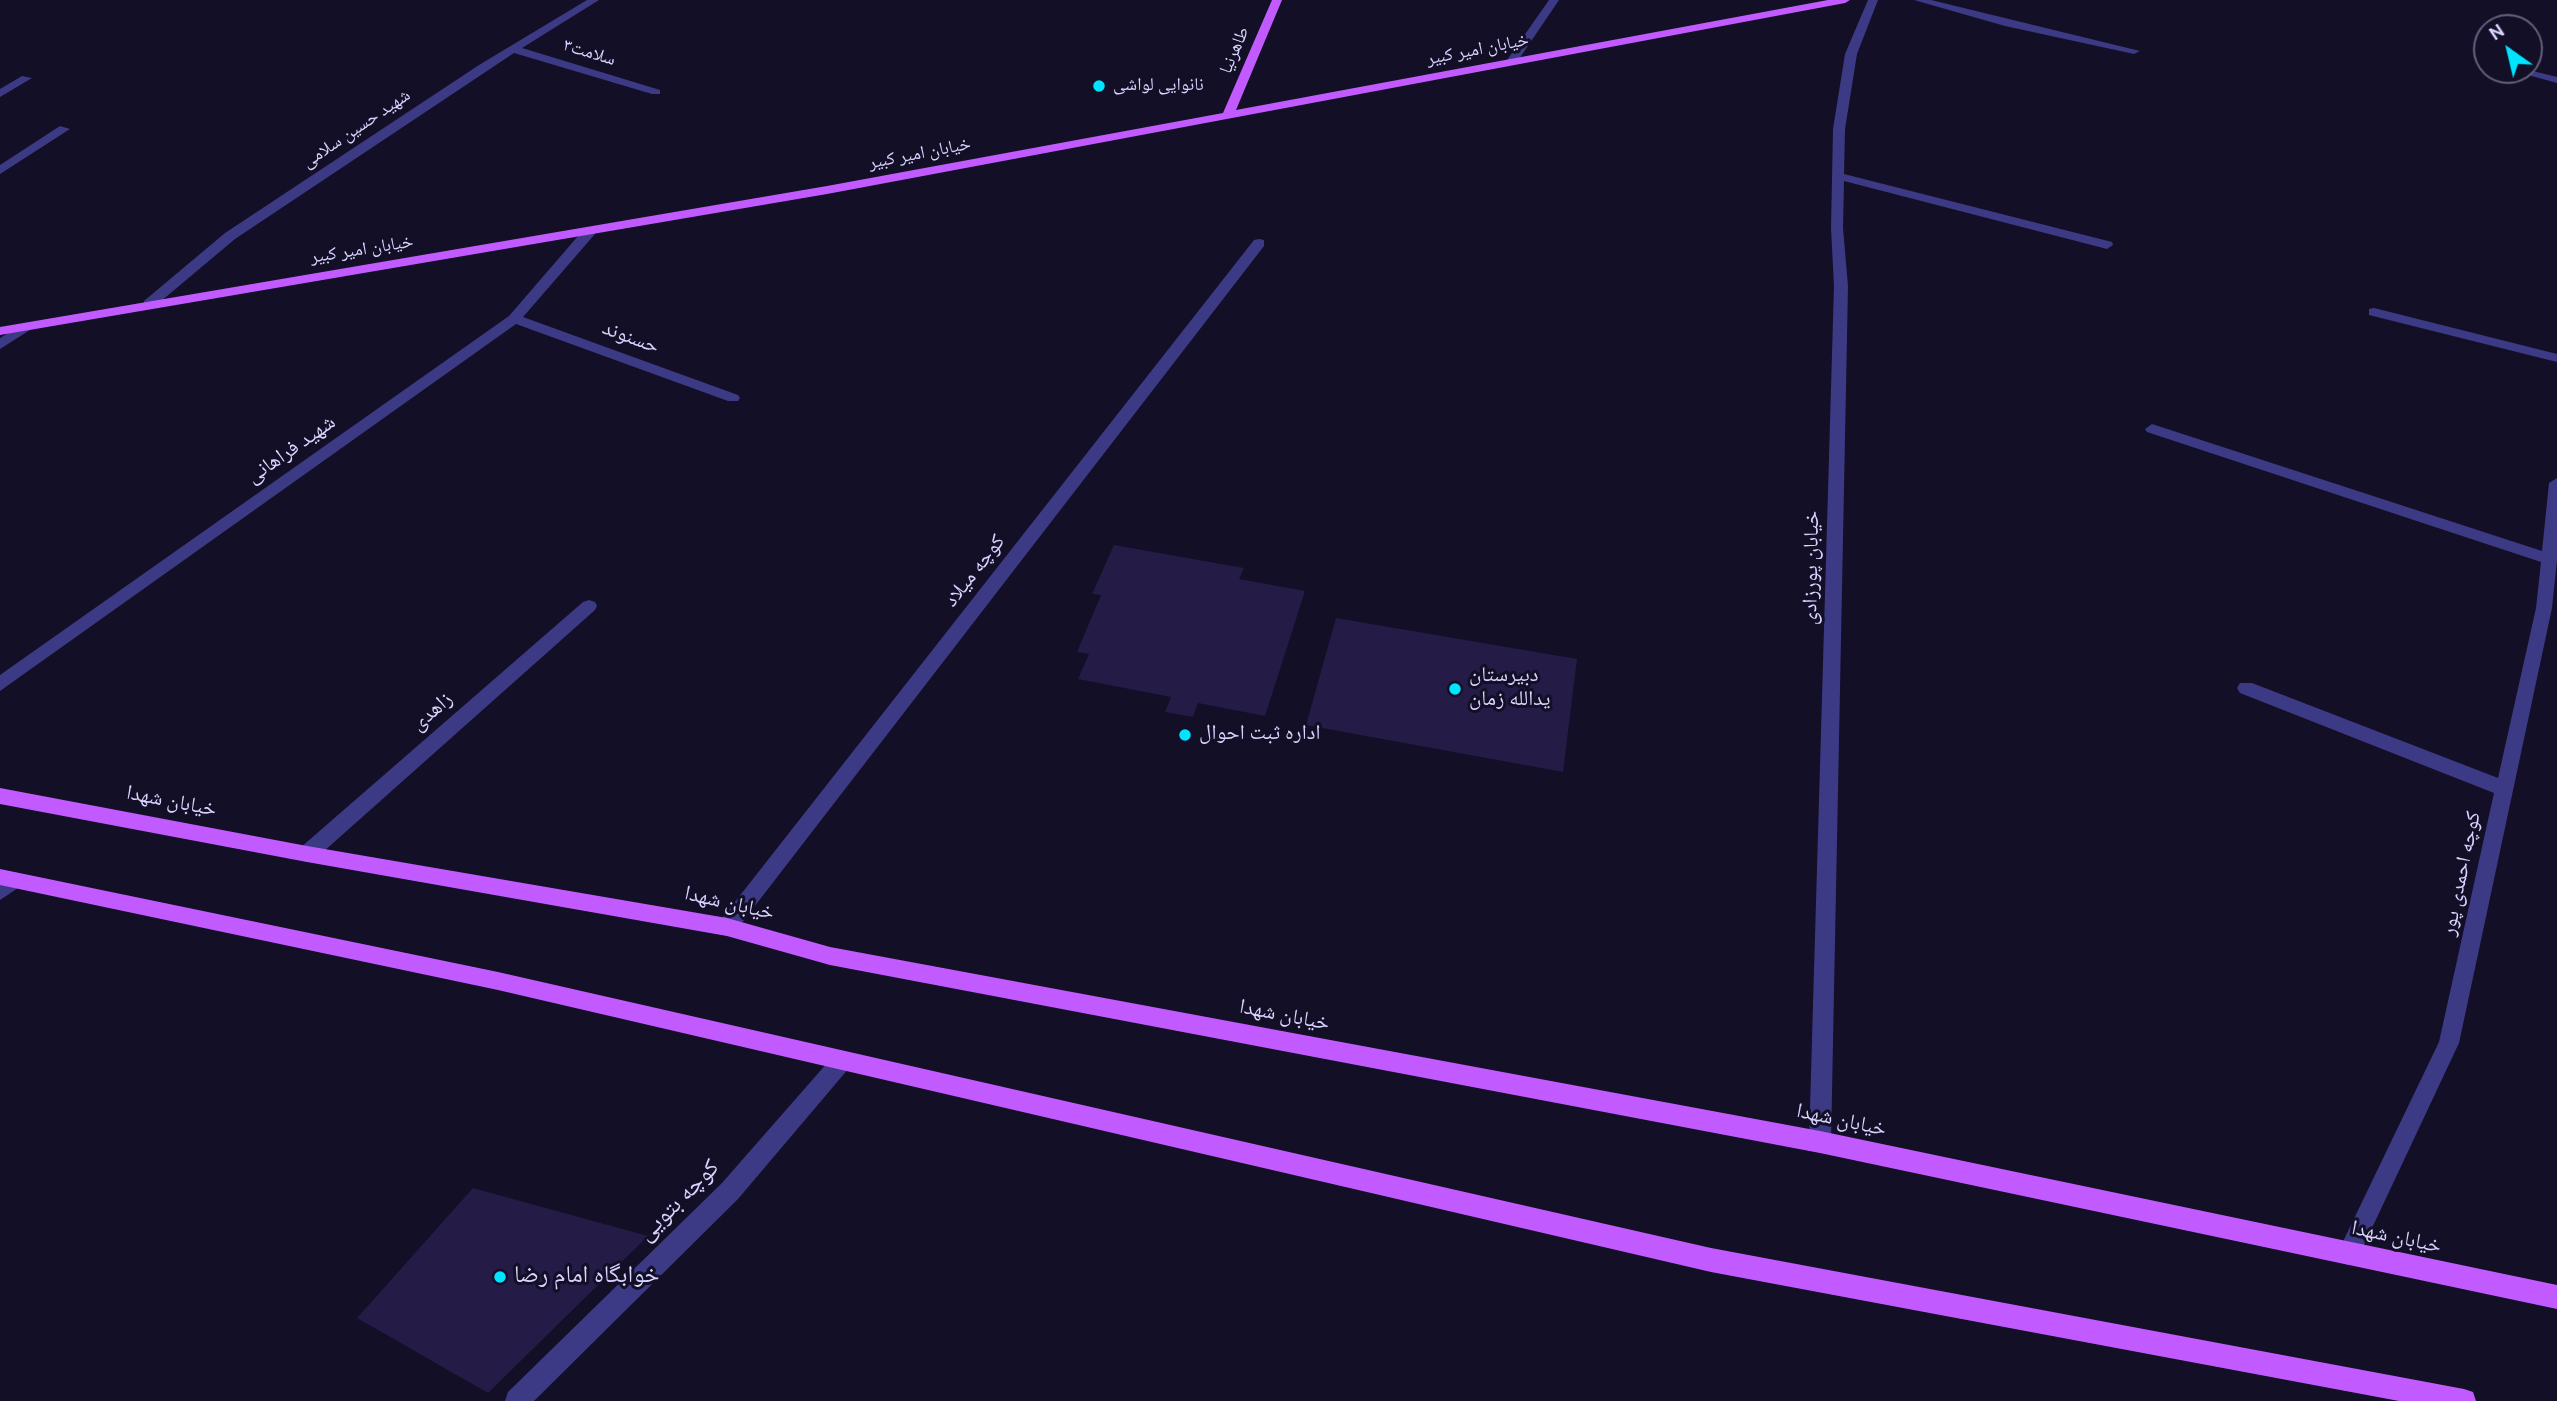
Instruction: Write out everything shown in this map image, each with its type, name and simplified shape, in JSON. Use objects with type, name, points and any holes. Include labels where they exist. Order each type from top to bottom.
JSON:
[{"type":"main road","name":"طاهرنیا","points":[[1228,115],[1277,0]]},
{"type":"main road","name":"خیابان امیر کبیر","points":[[0,331],[590,232],[1845,0]]},
{"type":"main road","name":"خیابان شهدا","points":[[0,796],[307,854],[727,927],[830,956],[1820,1142],[2557,1297]]},
{"type":"main road","points":[[5,883],[498,981],[1711,1260],[2464,1401]]},
{"type":"street","name":"شهید حسین سلامی","points":[[149,304],[230,236],[513,49],[594,0]]},
{"type":"street","points":[[1511,63],[1555,0]]},
{"type":"street","name":"خیابان پورزادی","points":[[1820,1142],[1841,286],[1837,228],[1839,129],[1851,54],[1873,0]]},
{"type":"street","points":[[1919,0],[2005,23],[2134,51]]},
{"type":"street","name":"سلامت۳","points":[[513,49],[656,92]]},
{"type":"street","points":[[0,94],[26,78]]},
{"type":"street","points":[[0,170],[64,129]]},
{"type":"street","points":[[1838,176],[2107,245]]},
{"type":"street","name":"شهید فراهانی","points":[[0,684],[514,319],[590,232]]},
{"type":"street","name":"کوچه میلاد","points":[[727,927],[1259,243]]},
{"type":"street","points":[[2374,312],[2557,358]]},
{"type":"street","name":"حسنوند","points":[[514,319],[733,398]]},
{"type":"street","points":[[0,345],[25,327]]},
{"type":"street","points":[[2152,429],[2549,559]]},
{"type":"street","name":"کوچه احمدی پور","points":[[2348,1254],[2449,1043],[2544,608],[2557,483]]},
{"type":"street","name":"زاهدی","points":[[307,854],[589,606]]},
{"type":"street","points":[[2246,688],[2505,789]]},
{"type":"street","name":"کوچه بتویی","points":[[517,1401],[730,1191],[842,1060]]},
{"type":"building","points":[[1114,545],[1244,568],[1239,579],[1305,591],[1265,716],[1198,703],[1193,717],[1165,712],[1171,697],[1078,679],[1089,654],[1077,652],[1101,595],[1092,594]]},
{"type":"building","points":[[1336,618],[1577,659],[1563,772],[1306,725]]},
{"type":"building","name":"خوابگاه امام رضا","points":[[473,1188],[648,1236],[488,1393],[357,1318]]},
{"type":"place","name":"نانوایی لواشی","points":[[1099,86]]},
{"type":"place","name":"دبیرستان یدالله زمان","points":[[1455,689]]},
{"type":"place","name":"اداره ثبت احوال","points":[[1185,735]]},
{"type":"place","name":"خوابگاه امام رضا","points":[[500,1277]]}]
